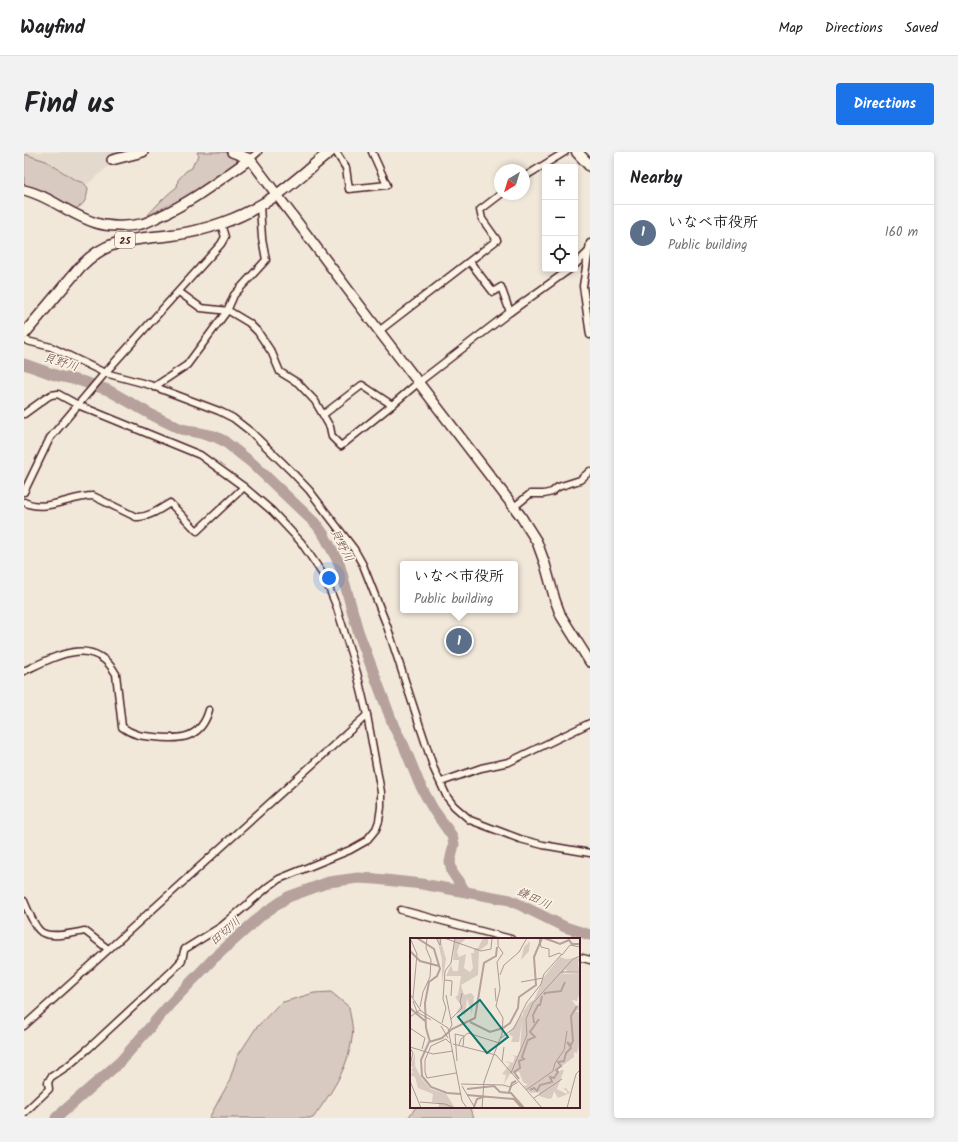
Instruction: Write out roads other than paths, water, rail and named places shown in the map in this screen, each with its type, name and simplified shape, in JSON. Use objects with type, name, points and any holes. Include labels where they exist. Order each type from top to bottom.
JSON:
[{"type":"main road","name":"25","points":[[25,338],[80,267],[102,249],[112,244],[130,239],[184,233],[221,224],[260,206],[278,194],[330,152]]},
{"type":"main road","points":[[577,152],[587,160]]},
{"type":"street","points":[[112,160],[143,152]]},
{"type":"street","points":[[232,152],[250,159],[278,194],[379,331],[514,507],[537,542],[561,616],[590,662]]},
{"type":"street","points":[[24,190],[40,196],[72,214],[96,223],[110,225],[136,225],[142,224],[173,210],[208,189],[258,152]]},
{"type":"street","points":[[336,152],[346,168],[349,188],[387,184],[372,152]]},
{"type":"street","points":[[530,173],[565,152]]},
{"type":"street","points":[[379,331],[497,240],[482,219],[480,210],[494,199]]},
{"type":"street","points":[[154,387],[187,366],[227,311],[234,295],[266,260],[262,238],[260,206]]},
{"type":"street","points":[[24,492],[50,438],[105,373],[215,252],[224,240],[224,233],[221,224]]},
{"type":"street","points":[[590,243],[588,252],[586,313],[590,335]]},
{"type":"street","points":[[578,262],[588,252]]},
{"type":"street","points":[[470,262],[493,292],[501,287],[510,312]]},
{"type":"street","points":[[179,292],[201,308],[229,311],[249,323],[258,332],[272,353],[280,372],[303,387],[315,401],[324,414],[330,427],[332,437],[341,446],[392,406],[419,382],[510,312],[566,272]]},
{"type":"street","points":[[25,338],[51,346],[105,373],[154,387],[220,411],[233,418],[251,432],[309,490],[354,549],[363,565],[387,626],[434,769],[454,806],[470,820],[520,839],[543,845],[590,853]]},
{"type":"street","points":[[324,414],[362,385],[392,406]]},
{"type":"street","points":[[24,414],[51,395],[58,394],[78,405],[200,455],[244,486],[272,511],[301,542],[324,576],[336,605],[357,673],[367,714],[378,774],[381,807],[378,825],[366,841],[350,850],[279,879],[222,926],[185,949],[182,960],[172,971],[89,1048],[52,1077],[48,1082],[49,1089],[24,1113]]},
{"type":"street","points":[[514,507],[530,494],[544,494],[552,492],[558,487],[580,480],[590,471]]},
{"type":"street","points":[[24,502],[30,505],[57,504],[86,496],[93,496],[136,517],[141,517],[155,512],[170,503],[197,531],[244,486]]},
{"type":"street","points":[[24,671],[54,657],[77,651],[87,652],[99,656],[112,666],[116,674],[122,727],[130,733],[140,736],[173,739],[188,736],[199,729],[206,720],[209,710]]},
{"type":"street","points":[[24,1026],[367,714]]},
{"type":"street","points":[[441,782],[481,768],[509,762],[590,723]]},
{"type":"street","points":[[24,902],[39,930],[46,936],[85,931],[108,949]]},
{"type":"street","points":[[402,910],[507,938]]},
{"type":"street","points":[[580,957],[590,960]]},
{"type":"waterway","name":"貝野川","points":[[24,364],[58,376],[81,381],[108,390],[152,415],[181,429],[214,436],[224,441],[252,463],[317,525],[339,563],[358,631],[394,727],[404,746],[419,783],[433,809],[452,836],[454,844],[450,862],[452,872],[465,891]]},
{"type":"waterway","name":"田切川","points":[[56,1118],[120,1062],[170,1004],[213,959],[263,914],[288,897],[329,882],[358,878],[376,879],[422,884],[510,900],[565,927],[590,935]]},
{"type":"place","name":"いなべ市役所","points":[[459,641]]},
{"type":"water label","name":"鎌田川","points":[[534,898]]}]
